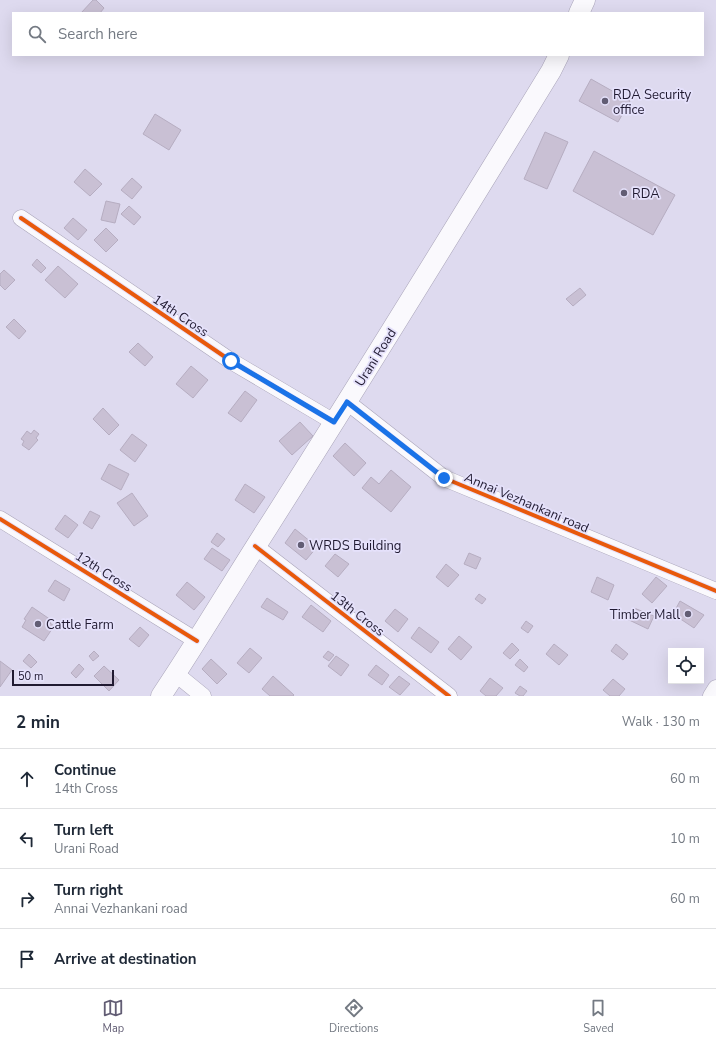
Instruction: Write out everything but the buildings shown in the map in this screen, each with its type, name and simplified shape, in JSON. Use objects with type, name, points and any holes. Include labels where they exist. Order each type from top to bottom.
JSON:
[{"type":"main road","points":[[579,12],[585,0]]},
{"type":"main road","name":"Urani Road","points":[[161,696],[347,402],[485,179],[551,71],[558,56]]},
{"type":"street","name":"14th Cross","points":[[21,218],[231,361],[334,422]]},
{"type":"street","name":"Annai Vezhankani road","points":[[347,402],[444,478],[716,591]]},
{"type":"street","name":"12th Cross","points":[[0,519],[197,641]]},
{"type":"street","name":"13th Cross","points":[[255,546],[449,696]]},
{"type":"street","points":[[176,674],[203,696]]},
{"type":"street","points":[[711,696],[716,688]]},
{"type":"cycle path","points":[[21,218],[231,361],[334,422]]},
{"type":"cycle path","points":[[347,402],[444,478],[716,591]]},
{"type":"cycle path","points":[[0,519],[197,641]]},
{"type":"cycle path","points":[[255,546],[449,696]]},
{"type":"place","name":"RDA Security office","points":[[605,101]]},
{"type":"place","name":"RDA","points":[[624,193]]},
{"type":"place","name":"WRDS Building","points":[[301,545]]},
{"type":"place","name":"Timber Mall","points":[[688,614]]},
{"type":"place","name":"Cattle Farm","points":[[38,624]]},
{"type":"route","points":[[231,361],[334,422],[347,402],[444,478]]}]
